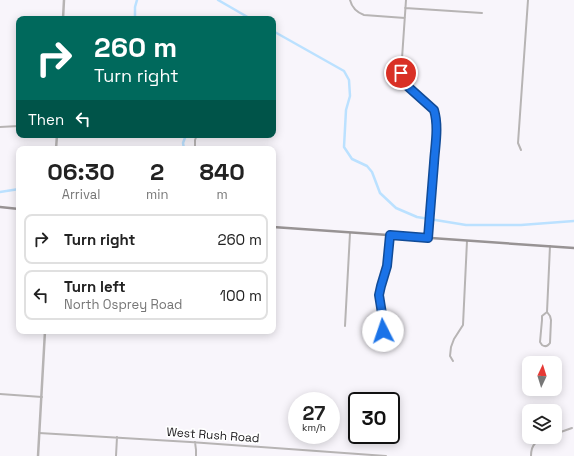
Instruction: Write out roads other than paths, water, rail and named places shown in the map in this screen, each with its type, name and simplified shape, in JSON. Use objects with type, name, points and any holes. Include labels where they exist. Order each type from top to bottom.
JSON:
[{"type":"main road","points":[[0,208],[16,209]]},
{"type":"main road","points":[[276,227],[574,248]]},
{"type":"street","points":[[63,16],[64,0]]},
{"type":"street","points":[[350,0],[354,9],[364,16],[405,18]]},
{"type":"street","points":[[406,0],[401,73],[402,78],[405,84],[434,110],[436,120],[428,238]]},
{"type":"street","points":[[521,150],[518,144],[528,0]]},
{"type":"street","points":[[405,8],[482,13]]},
{"type":"street","points":[[0,127],[16,126]]},
{"type":"street","points":[[345,326],[350,233]]},
{"type":"street","points":[[380,342],[384,329],[379,295],[387,266],[390,235]]},
{"type":"street","points":[[453,361],[450,356],[450,350],[454,339],[461,330],[462,325],[467,241]]},
{"type":"street","points":[[547,312],[542,316],[540,341],[542,345],[545,346],[548,346],[550,343],[551,320],[547,312],[550,246]]},
{"type":"street","points":[[38,456],[45,334]]},
{"type":"street","points":[[0,394],[42,397]]},
{"type":"street","points":[[562,432],[572,428]]},
{"type":"street","name":"West Rush Road","points":[[39,433],[195,442],[386,456]]},
{"type":"street","points":[[116,456],[117,438]]},
{"type":"street","points":[[195,442],[196,456]]},
{"type":"street","points":[[531,456],[532,447],[534,444]]},
{"type":"waterway","points":[[135,16],[137,0]]},
{"type":"waterway","points":[[218,0],[246,16]]},
{"type":"waterway","points":[[276,33],[344,71],[349,80],[350,96],[346,110],[344,147],[352,159],[367,166],[372,172],[380,193],[396,208],[417,217],[466,225],[521,225],[574,221]]},
{"type":"waterway","points":[[184,146],[185,138]]},
{"type":"waterway","points":[[0,192],[16,189]]}]
